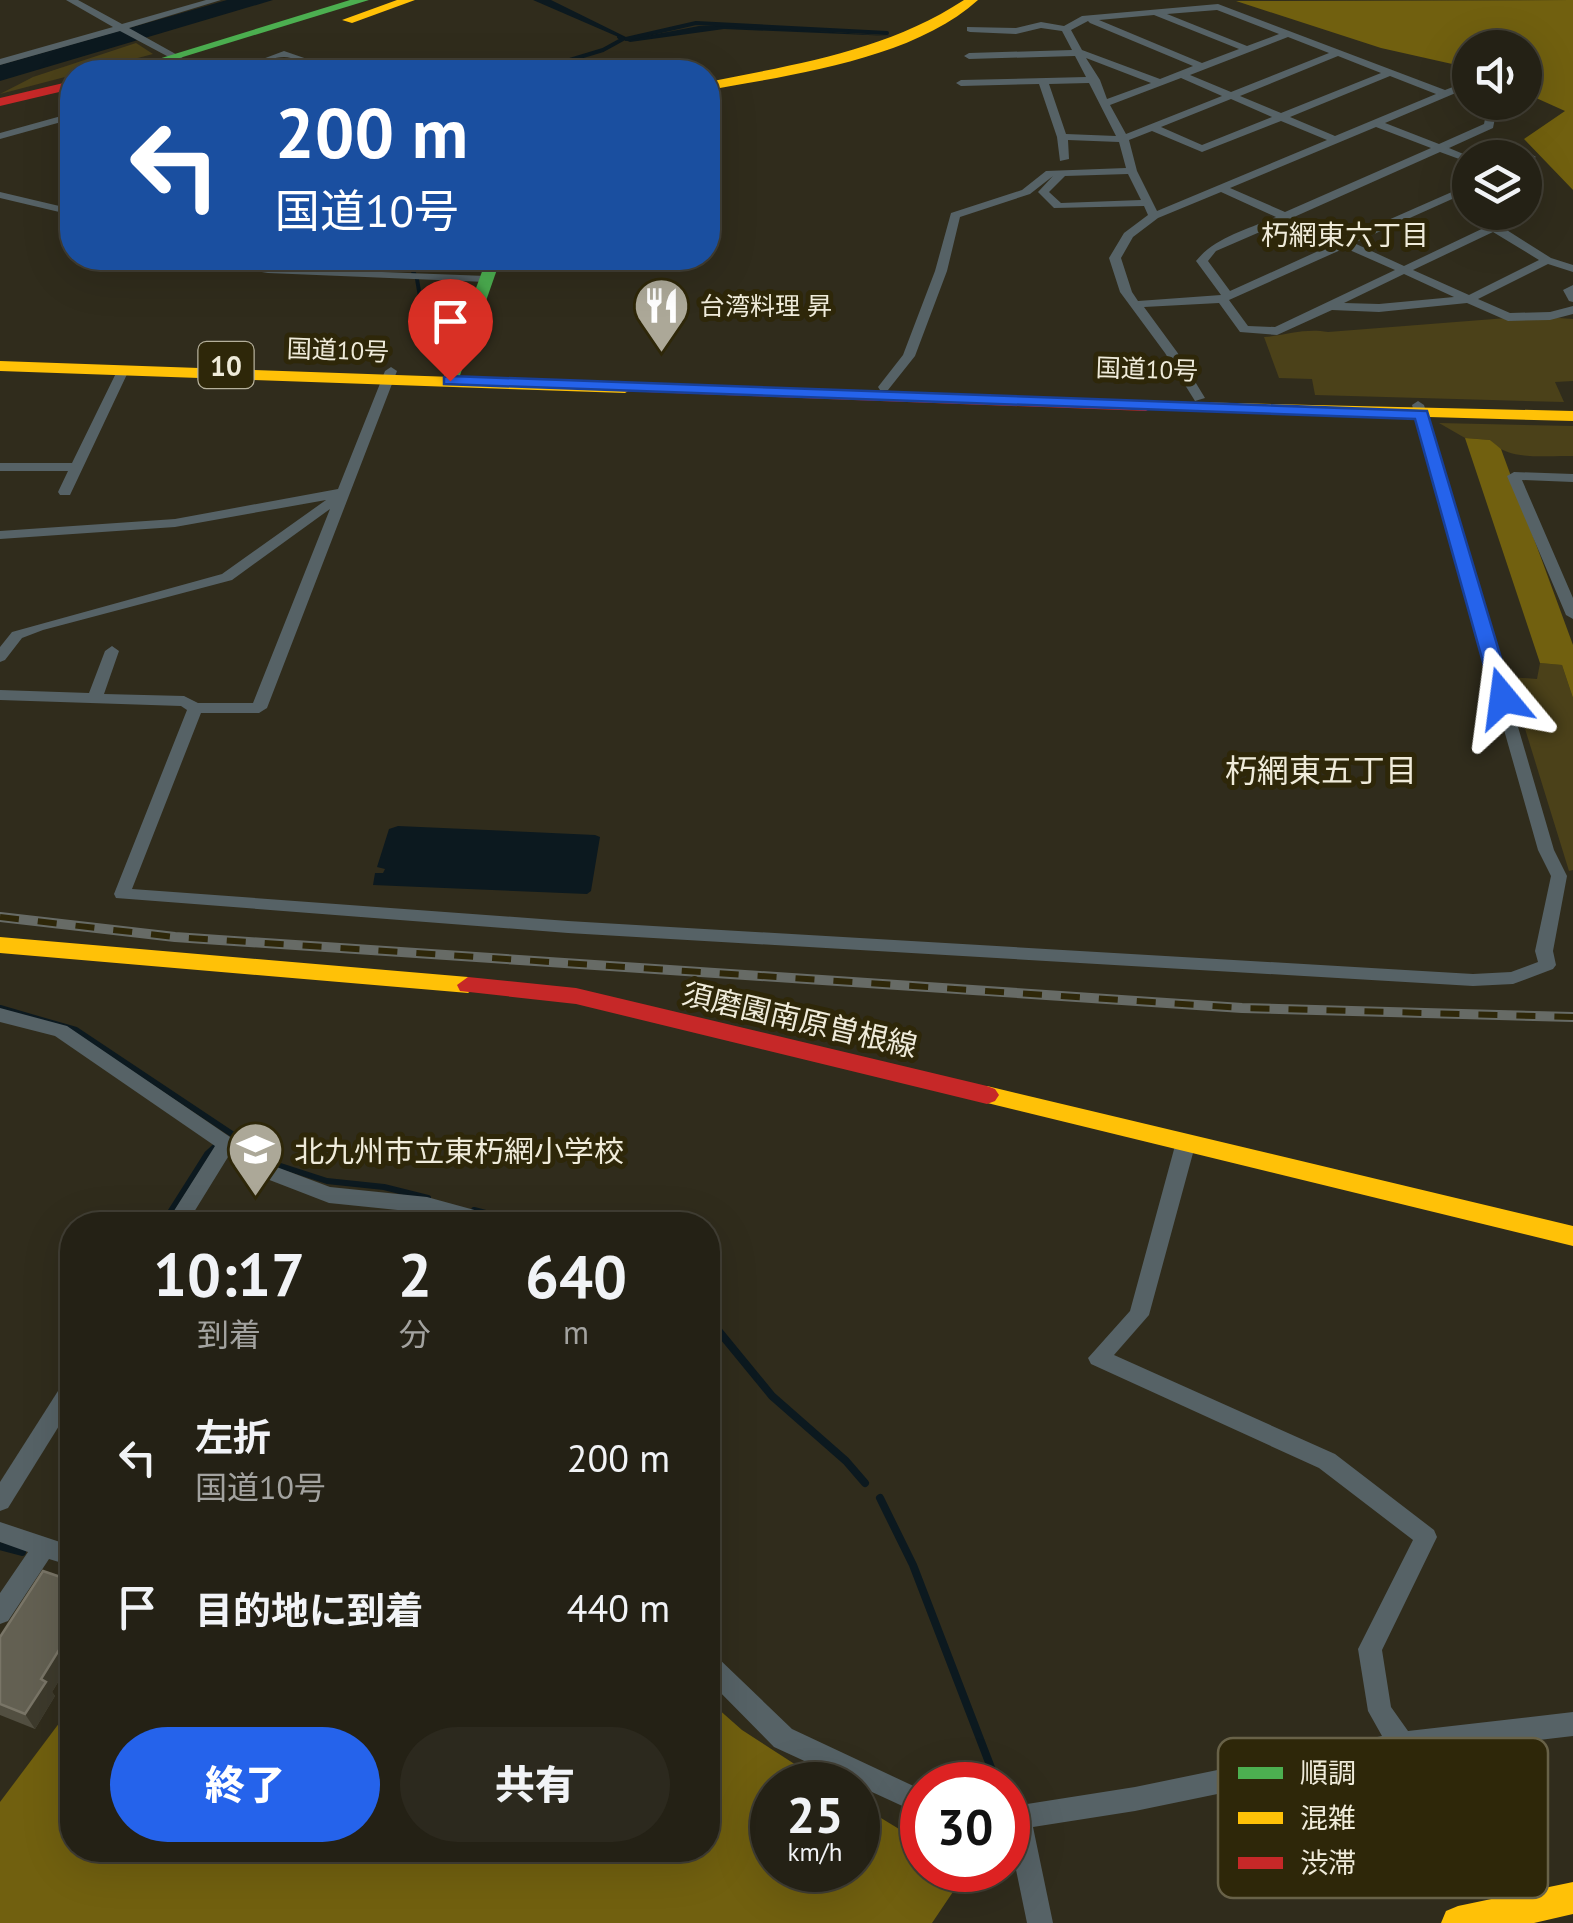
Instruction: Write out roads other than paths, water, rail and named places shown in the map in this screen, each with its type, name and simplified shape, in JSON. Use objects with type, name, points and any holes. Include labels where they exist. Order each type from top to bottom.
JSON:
[{"type":"main road","points":[[208,60],[363,0]]},
{"type":"main road","points":[[213,60],[409,0]]},
{"type":"main road","points":[[720,83],[924,32],[972,0]]},
{"type":"main road","points":[[0,102],[60,88]]},
{"type":"main road","points":[[0,117],[60,103]]},
{"type":"main road","points":[[451,376],[489,270]]},
{"type":"main road","name":"国道10号","points":[[0,357],[389,375]]},
{"type":"main road","name":"国道10号","points":[[0,366],[884,387],[1420,410],[1573,407]]},
{"type":"main road","name":"国道10号","points":[[451,376],[1573,416]]},
{"type":"main road","name":"須磨園南原曽根線","points":[[0,945],[129,961],[332,977],[441,979],[576,996],[1573,1236]]},
{"type":"main road","points":[[1458,1923],[1573,1898]]},
{"type":"street","points":[[71,0],[147,39],[176,60]]},
{"type":"street","points":[[0,62],[216,0]]},
{"type":"street","points":[[970,29],[1016,31],[1041,25],[1066,29],[1088,18],[1218,7],[1446,94]]},
{"type":"street","points":[[1151,12],[1247,49]]},
{"type":"street","points":[[1088,18],[1201,66]]},
{"type":"street","points":[[1066,29],[1082,53],[1123,139],[1132,170],[1154,216]]},
{"type":"street","points":[[1106,103],[1286,34]]},
{"type":"street","points":[[969,56],[1082,53],[1158,82]]},
{"type":"street","points":[[1062,137],[1123,139],[1337,53]]},
{"type":"street","points":[[267,60],[284,54],[301,60]]},
{"type":"street","points":[[1151,127],[1202,150],[1389,73]]},
{"type":"street","points":[[1180,74],[1338,141]]},
{"type":"street","points":[[961,83],[1095,80]]},
{"type":"street","points":[[1043,81],[1062,137],[1064,166],[1043,192],[1058,206],[1147,203]]},
{"type":"street","points":[[1199,398],[1138,304],[1126,292],[1115,258],[1128,235],[1154,216],[1452,91]]},
{"type":"street","points":[[0,136],[60,119]]},
{"type":"street","points":[[1485,230],[1277,331],[1244,329],[1202,261],[1212,249],[1489,126],[1490,120]]},
{"type":"street","points":[[1379,124],[1452,153]]},
{"type":"street","points":[[884,387],[909,356],[941,271],[954,215],[1026,192],[1064,166],[1132,170]]},
{"type":"street","points":[[1224,189],[1508,318],[1562,316],[1573,310]]},
{"type":"street","points":[[0,194],[60,209]]},
{"type":"street","points":[[1138,304],[1225,298],[1452,194]]},
{"type":"street","points":[[1500,230],[1547,260],[1573,269]]},
{"type":"street","points":[[1330,306],[1379,308],[1470,299],[1547,260]]},
{"type":"street","points":[[264,270],[308,275],[399,270]]},
{"type":"street","points":[[1573,289],[1568,290],[1573,298]]},
{"type":"street","points":[[64,492],[123,370]]},
{"type":"street","points":[[0,696],[184,701],[194,708],[259,708],[389,375]]},
{"type":"street","points":[[194,708],[122,894],[568,927],[1473,980],[1513,978],[1547,965],[1544,951],[1566,874],[1546,850],[1420,410]]},
{"type":"street","points":[[0,467],[77,467]]},
{"type":"street","points":[[1573,478],[1514,476],[1566,578],[1573,615]]},
{"type":"street","points":[[0,535],[174,523],[345,492]]},
{"type":"street","points":[[0,657],[17,635],[227,577],[304,526],[345,492]]},
{"type":"street","points":[[94,699],[112,651]]},
{"type":"street","points":[[0,1015],[61,1031],[251,1165],[330,1196],[450,1212]]},
{"type":"street","points":[[1186,1142],[1139,1315],[1098,1358],[1327,1461],[1426,1536],[1370,1649],[1380,1712],[1398,1738]]},
{"type":"street","points":[[183,1212],[226,1144]]},
{"type":"street","points":[[0,1501],[60,1406]]},
{"type":"street","points":[[0,1532],[60,1552]]},
{"type":"street","points":[[0,1613],[44,1546]]},
{"type":"street","points":[[720,1676],[783,1738],[900,1793]]},
{"type":"street","points":[[1453,1738],[1573,1724]]},
{"type":"street","points":[[1030,1817],[1218,1780]]},
{"type":"street","points":[[1030,1885],[1040,1923]]},
{"type":"waterway","points":[[626,39],[696,23],[887,33]]},
{"type":"waterway","points":[[570,60],[603,50],[623,39],[619,37]]},
{"type":"waterway","points":[[412,270],[423,315]]},
{"type":"waterway","points":[[422,313],[438,352]]},
{"type":"waterway","points":[[0,1008],[76,1030],[247,1144]]},
{"type":"waterway","points":[[170,1212],[207,1154],[218,1144]]},
{"type":"waterway","points":[[259,1159],[327,1181],[384,1187],[428,1198]]},
{"type":"waterway","points":[[474,1210],[482,1212]]},
{"type":"waterway","points":[[720,1333],[772,1396],[846,1461],[865,1483]]},
{"type":"waterway","points":[[880,1498],[913,1565],[989,1762]]},
{"type":"waterway","points":[[0,1546],[22,1552]]},
{"type":"railway","points":[[0,917],[175,937],[1242,1008],[1573,1017]]},
{"type":"place","name":"台湾料理 昇","points":[[661,355]]},
{"type":"place","name":"北九州市立東朽網小学校","points":[[255,1199]]},
{"type":"district","name":"朽網東六丁目","points":[[1345,234]]},
{"type":"district","name":"朽網東五丁目","points":[[1321,770]]}]
